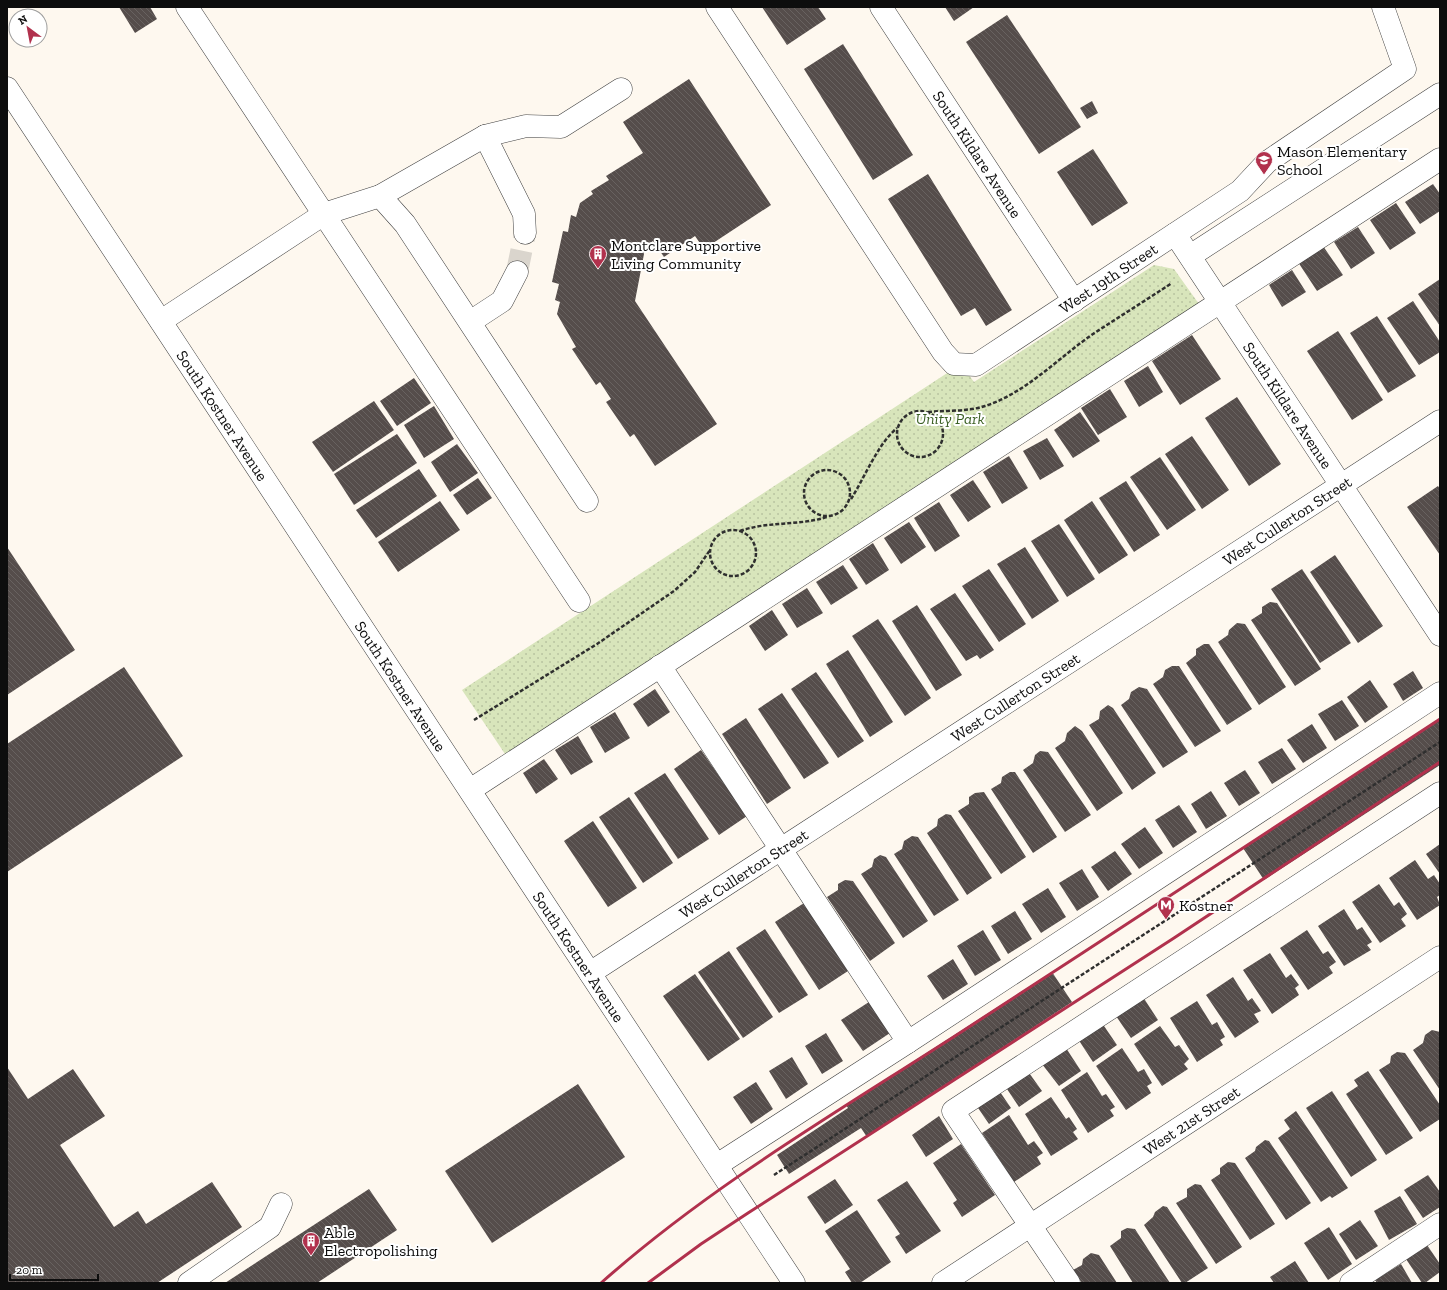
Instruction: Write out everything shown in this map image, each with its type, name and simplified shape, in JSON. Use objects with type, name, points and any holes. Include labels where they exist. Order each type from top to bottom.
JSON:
[{"type":"street","points":[[187,7],[579,601]]},
{"type":"street","name":"West 19th Street","points":[[717,7],[943,352],[954,364],[976,365],[1240,191],[1267,162],[1405,69],[1382,7]]},
{"type":"street","name":"South Kildare Avenue","points":[[882,7],[1074,301]]},
{"type":"street","name":"South Kostner Avenue","points":[[7,88],[794,1283]]},
{"type":"street","points":[[161,321],[324,214],[380,196],[485,136],[526,126],[561,127],[621,89]]},
{"type":"street","points":[[1190,256],[1440,94]]},
{"type":"street","points":[[485,136],[524,214],[525,233]]},
{"type":"street","points":[[470,790],[1440,159]]},
{"type":"street","points":[[380,196],[405,224],[587,501]]},
{"type":"street","name":"South Kildare Avenue","points":[[1175,234],[1440,635]]},
{"type":"street","points":[[470,322],[502,301],[517,272]]},
{"type":"street","name":"West Cullerton Street","points":[[590,973],[1440,421]]},
{"type":"street","points":[[660,666],[908,1042]]},
{"type":"street","points":[[717,1165],[908,1042],[1440,693]]},
{"type":"street","points":[[1069,1283],[953,1111],[1440,793]]},
{"type":"street","name":"West 21st Street","points":[[943,1283],[1440,957]]},
{"type":"street","points":[[189,1283],[270,1227],[281,1204]]},
{"type":"street","points":[[1350,1283],[1440,1224]]},
{"type":"path","points":[[474,720],[596,644],[674,591],[695,572],[710,550],[714,540],[718,536],[728,531],[739,531],[753,526],[816,520],[841,512],[879,449],[890,434],[897,428],[903,417],[909,413],[915,410],[928,412],[972,410],[986,406],[1010,395],[1039,376],[1093,334],[1172,283]]},
{"type":"path","points":[[897,428],[897,442],[906,453],[918,458],[931,454],[941,445],[943,432],[939,420],[928,412]]},
{"type":"path","points":[[830,516],[820,515],[814,512],[805,501],[805,486],[814,474],[826,470],[832,471],[844,477],[850,488],[849,501]]},
{"type":"path","points":[[710,550],[711,562],[723,575],[735,577],[746,573],[754,564],[756,552],[753,541],[744,533],[739,531]]},
{"type":"path","points":[[774,1175],[1440,742]]},
{"type":"green space","name":"Unity Park","points":[[1154,265],[1174,269],[1199,304],[505,754],[462,690],[961,364],[974,382]]},
{"type":"building","points":[[119,7],[150,7],[157,19],[135,33]]},
{"type":"building","points":[[762,7],[818,7],[826,19],[787,45]]},
{"type":"building","points":[[945,7],[974,7],[954,21]]},
{"type":"building","points":[[1007,15],[1081,127],[1039,154],[966,42]]},
{"type":"building","points":[[843,44],[913,155],[873,180],[804,69]]},
{"type":"building","name":"Montclare Supportive Living Community","points":[[689,79],[771,205],[704,249],[695,236],[664,257],[653,241],[643,248],[644,254],[635,301],[717,424],[655,466],[634,434],[630,437],[606,402],[611,399],[600,382],[596,385],[572,349],[576,347],[557,314],[560,302],[555,300],[559,284],[552,282],[563,231],[568,232],[571,215],[576,217],[580,203],[593,194],[591,191],[609,180],[606,176],[643,153],[623,122]]},
{"type":"building","points":[[1092,101],[1098,113],[1087,119],[1080,108]]},
{"type":"building","points":[[1093,149],[1128,203],[1092,226],[1057,172]]},
{"type":"building","points":[[928,174],[1012,310],[986,326],[975,308],[961,316],[888,199]]},
{"type":"building","points":[[1433,184],[1440,194],[1440,211],[1420,224],[1405,202]]},
{"type":"building","points":[[1396,203],[1416,233],[1390,250],[1370,220]]},
{"type":"building","points":[[1358,227],[1375,253],[1351,269],[1334,242]]},
{"type":"building","points":[[1323,246],[1343,275],[1317,291],[1298,262]]},
{"type":"building","points":[[1292,270],[1306,292],[1282,307],[1269,285]]},
{"type":"building","points":[[1440,279],[1440,326],[1418,294]]},
{"type":"building","points":[[1413,301],[1440,342],[1440,352],[1419,365],[1387,318]]},
{"type":"building","points":[[1377,316],[1416,376],[1388,393],[1350,333]]},
{"type":"building","points":[[1338,331],[1383,400],[1352,420],[1307,351]]},
{"type":"building","points":[[1192,335],[1221,379],[1180,405],[1152,361]]},
{"type":"building","points":[[1148,366],[1163,392],[1139,407],[1124,381]]},
{"type":"building","points":[[414,378],[431,403],[397,426],[380,401]]},
{"type":"building","points":[[1110,389],[1127,417],[1098,435],[1081,408]]},
{"type":"building","points":[[1237,397],[1281,464],[1249,486],[1205,418]]},
{"type":"building","points":[[374,401],[394,430],[333,472],[312,442]]},
{"type":"building","points":[[434,406],[454,439],[424,458],[404,425]]},
{"type":"building","points":[[1080,412],[1100,441],[1073,458],[1054,430]]},
{"type":"building","points":[[397,434],[417,463],[354,505],[334,474]]},
{"type":"building","points":[[1192,436],[1229,490],[1202,509],[1165,454]]},
{"type":"building","points":[[1047,438],[1064,466],[1040,480],[1023,451]]},
{"type":"building","points":[[457,444],[478,473],[450,492],[431,462]]},
{"type":"building","points":[[1009,456],[1028,488],[1002,504],[983,472]]},
{"type":"building","points":[[1160,457],[1196,510],[1167,530],[1130,477]]},
{"type":"building","points":[[419,469],[437,496],[376,538],[356,510]]},
{"type":"building","points":[[478,478],[492,498],[467,515],[453,495]]},
{"type":"building","points":[[973,480],[991,507],[968,522],[950,495]]},
{"type":"building","points":[[1126,481],[1160,535],[1134,552],[1099,498]]},
{"type":"building","points":[[1438,486],[1440,489],[1440,555],[1407,507]]},
{"type":"building","points":[[440,501],[460,530],[398,572],[378,542]]},
{"type":"building","points":[[1092,501],[1128,555],[1099,574],[1064,520]]},
{"type":"building","points":[[939,502],[960,536],[935,552],[914,518]]},
{"type":"building","points":[[909,522],[926,547],[901,564],[884,538]]},
{"type":"building","points":[[1059,524],[1095,579],[1067,597],[1031,541]]},
{"type":"building","points":[[873,543],[889,570],[866,585],[849,559]]},
{"type":"building","points":[[7,547],[75,650],[7,695]]},
{"type":"building","points":[[1025,547],[1059,601],[1032,619],[997,564]]},
{"type":"building","points":[[1335,555],[1383,626],[1358,643],[1310,572]]},
{"type":"building","points":[[843,565],[858,588],[831,605],[816,582]]},
{"type":"building","points":[[989,569],[1026,624],[999,642],[962,586]]},
{"type":"building","points":[[1302,569],[1351,643],[1320,663],[1271,589]]},
{"type":"building","points":[[807,588],[823,613],[797,628],[782,604]]},
{"type":"building","points":[[955,593],[994,650],[980,659],[977,655],[966,661],[930,609]]},
{"type":"building","points":[[1270,602],[1277,603],[1321,669],[1295,686],[1251,620],[1262,613],[1262,607]]},
{"type":"building","points":[[917,605],[962,675],[936,691],[892,621]]},
{"type":"building","points":[[772,610],[788,635],[765,651],[749,626]]},
{"type":"building","points":[[878,619],[931,698],[905,716],[852,636]]},
{"type":"building","points":[[1237,623],[1245,624],[1286,687],[1259,705],[1218,642],[1228,635],[1229,630]]},
{"type":"building","points":[[1204,644],[1209,644],[1252,709],[1227,725],[1186,663],[1196,655],[1196,649]]},
{"type":"building","points":[[848,650],[893,722],[870,737],[826,664]]},
{"type":"building","points":[[1172,666],[1179,666],[1221,731],[1195,747],[1153,684],[1163,677],[1165,670]]},
{"type":"building","points":[[124,667],[183,756],[7,872],[7,744]]},
{"type":"building","points":[[1413,671],[1423,688],[1403,701],[1393,684]]},
{"type":"building","points":[[816,672],[864,741],[838,758],[791,689]]},
{"type":"building","points":[[1370,680],[1388,707],[1365,723],[1347,697]]},
{"type":"building","points":[[1139,687],[1147,689],[1188,752],[1163,768],[1121,705],[1129,699],[1131,692]]},
{"type":"building","points":[[655,689],[670,712],[648,727],[633,704]]},
{"type":"building","points":[[782,693],[829,763],[804,779],[758,709]]},
{"type":"building","points":[[1342,700],[1359,726],[1335,741],[1318,714]]},
{"type":"building","points":[[1108,705],[1113,708],[1156,773],[1132,790],[1089,725],[1099,719],[1100,711]]},
{"type":"building","points":[[615,712],[630,738],[605,753],[590,727]]},
{"type":"building","points":[[746,718],[791,788],[767,804],[722,734]]},
{"type":"building","points":[[1440,719],[1440,765],[1264,880],[1243,848]]},
{"type":"building","points":[[1312,724],[1327,748],[1303,763],[1287,740]]},
{"type":"building","points":[[1075,726],[1082,731],[1123,793],[1097,811],[1055,748],[1065,741],[1067,733]]},
{"type":"building","points":[[578,736],[593,762],[571,775],[555,750]]},
{"type":"building","points":[[1282,748],[1296,769],[1272,784],[1258,762]]},
{"type":"building","points":[[701,750],[747,816],[719,835],[674,769]]},
{"type":"building","points":[[1040,751],[1048,752],[1091,815],[1065,832],[1023,770],[1033,763],[1035,755]]},
{"type":"building","points":[[544,759],[558,779],[536,794],[523,773]]},
{"type":"building","points":[[1245,770],[1260,793],[1239,806],[1224,783]]},
{"type":"building","points":[[1010,772],[1015,772],[1057,837],[1033,853],[991,789],[1001,783],[1002,777]]},
{"type":"building","points":[[665,773],[709,839],[678,859],[634,793]]},
{"type":"building","points":[[1211,791],[1227,816],[1206,829],[1191,804]]},
{"type":"building","points":[[984,792],[1026,857],[1001,874],[958,811],[969,804],[969,797],[975,793]]},
{"type":"building","points":[[629,797],[673,863],[643,883],[599,817]]},
{"type":"building","points":[[1179,805],[1197,832],[1173,848],[1155,820]]},
{"type":"building","points":[[946,814],[951,815],[992,878],[967,895],[927,833],[937,826],[938,819]]},
{"type":"building","points":[[593,821],[637,888],[608,907],[564,841]]},
{"type":"building","points":[[1145,827],[1163,853],[1139,869],[1121,844]]},
{"type":"building","points":[[912,836],[918,837],[959,900],[934,916],[894,854],[902,849],[904,841]]},
{"type":"building","points":[[1440,844],[1440,874],[1426,854]]},
{"type":"building","points":[[1115,851],[1132,874],[1108,891],[1091,867]]},
{"type":"building","points":[[880,855],[886,857],[928,921],[903,938],[861,874],[872,867],[874,859]]},
{"type":"building","points":[[1415,860],[1428,879],[1434,875],[1440,884],[1440,895],[1437,897],[1440,905],[1417,920],[1389,878]]},
{"type":"building","points":[[1082,869],[1099,897],[1077,911],[1059,883]]},
{"type":"building","points":[[845,880],[853,881],[895,943],[870,961],[827,897],[838,890],[838,884]]},
{"type":"building","points":[[1379,884],[1394,906],[1399,902],[1407,914],[1401,919],[1406,926],[1380,943],[1352,902]]},
{"type":"building","points":[[1048,888],[1066,917],[1041,933],[1022,904]]},
{"type":"building","points":[[804,903],[848,971],[819,990],[775,922]]},
{"type":"building","points":[[1344,909],[1357,930],[1362,927],[1372,942],[1367,945],[1371,950],[1344,966],[1318,926]]},
{"type":"building","points":[[1015,911],[1032,939],[1008,954],[991,926]]},
{"type":"building","points":[[765,929],[808,995],[779,1013],[736,948]]},
{"type":"building","points":[[983,930],[1001,960],[975,976],[957,946]]},
{"type":"building","points":[[1307,930],[1323,954],[1328,951],[1336,962],[1329,967],[1333,973],[1308,990],[1280,948]]},
{"type":"building","points":[[729,951],[773,1017],[743,1038],[698,972]]},
{"type":"building","points":[[1270,953],[1286,978],[1291,974],[1299,985],[1295,988],[1299,995],[1272,1014],[1243,970]]},
{"type":"building","points":[[953,959],[968,984],[943,1000],[927,976]]},
{"type":"building","points":[[1052,972],[1072,1002],[867,1137],[861,1128],[789,1174],[777,1155],[848,1108],[846,1105]]},
{"type":"building","points":[[695,974],[740,1039],[708,1061],[663,996]]},
{"type":"building","points":[[1233,977],[1248,1001],[1252,998],[1261,1011],[1254,1014],[1259,1022],[1235,1038],[1206,995]]},
{"type":"building","points":[[1143,997],[1158,1020],[1131,1038],[1116,1016]]},
{"type":"building","points":[[1197,1001],[1212,1025],[1217,1022],[1225,1037],[1220,1040],[1223,1045],[1197,1062],[1170,1018]]},
{"type":"building","points":[[869,1002],[890,1033],[863,1051],[841,1020]]},
{"type":"building","points":[[1102,1023],[1117,1045],[1093,1062],[1078,1039]]},
{"type":"building","points":[[1160,1026],[1175,1047],[1179,1045],[1189,1059],[1184,1064],[1188,1069],[1162,1086],[1134,1044]]},
{"type":"building","points":[[1432,1030],[1440,1032],[1440,1090],[1413,1050],[1423,1043],[1425,1035]]},
{"type":"building","points":[[826,1033],[843,1061],[822,1074],[805,1046]]},
{"type":"building","points":[[1066,1048],[1081,1071],[1059,1086],[1042,1064]]},
{"type":"building","points":[[1122,1048],[1138,1072],[1144,1069],[1152,1083],[1147,1086],[1151,1093],[1126,1110],[1096,1066]]},
{"type":"building","points":[[1397,1052],[1405,1053],[1440,1105],[1440,1119],[1420,1132],[1379,1070],[1390,1063],[1391,1056]]},
{"type":"building","points":[[792,1057],[808,1084],[786,1099],[769,1071]]},
{"type":"building","points":[[7,1067],[28,1099],[73,1069],[105,1116],[60,1145],[114,1227],[138,1211],[146,1224],[212,1182],[242,1227],[157,1283],[7,1283]]},
{"type":"building","points":[[1027,1070],[1042,1091],[1019,1107],[1005,1086]]},
{"type":"building","points":[[1368,1071],[1413,1138],[1386,1155],[1346,1094],[1358,1086],[1354,1080]]},
{"type":"building","points":[[1087,1072],[1102,1096],[1106,1094],[1115,1107],[1110,1110],[1114,1116],[1088,1133],[1061,1090]]},
{"type":"building","points":[[756,1082],[773,1109],[751,1124],[733,1097]]},
{"type":"building","points":[[578,1084],[625,1157],[492,1243],[445,1171]]},
{"type":"building","points":[[998,1089],[1011,1108],[989,1124],[976,1105]]},
{"type":"building","points":[[1332,1091],[1377,1160],[1351,1177],[1306,1108]]},
{"type":"building","points":[[1051,1097],[1066,1119],[1069,1117],[1077,1129],[1073,1132],[1078,1139],[1051,1156],[1025,1114]]},
{"type":"building","points":[[1296,1111],[1348,1188],[1332,1198],[1330,1196],[1321,1202],[1278,1138],[1290,1129],[1284,1120]]},
{"type":"building","points":[[1009,1115],[1028,1145],[1034,1141],[1043,1153],[1037,1157],[1041,1164],[1014,1182],[982,1133]]},
{"type":"building","points":[[939,1116],[953,1139],[926,1157],[912,1135]]},
{"type":"building","points":[[1265,1140],[1269,1141],[1311,1203],[1286,1220],[1245,1158],[1255,1151],[1256,1147]]},
{"type":"building","points":[[961,1144],[995,1195],[962,1217],[953,1203],[957,1200],[933,1163]]},
{"type":"building","points":[[1228,1162],[1235,1163],[1275,1224],[1250,1240],[1211,1180],[1220,1174],[1220,1168]]},
{"type":"building","points":[[1428,1175],[1440,1192],[1440,1207],[1423,1218],[1404,1190]]},
{"type":"building","points":[[835,1179],[853,1205],[825,1224],[807,1197]]},
{"type":"building","points":[[907,1181],[941,1231],[906,1254],[895,1237],[900,1234],[877,1200]]},
{"type":"building","points":[[1195,1184],[1201,1185],[1242,1247],[1216,1264],[1176,1203],[1187,1197],[1187,1189]]},
{"type":"building","name":"Able Electropolishing","points":[[369,1189],[397,1230],[317,1283],[225,1283]]},
{"type":"building","points":[[1400,1196],[1417,1224],[1389,1240],[1374,1211]]},
{"type":"building","points":[[1163,1206],[1167,1207],[1208,1268],[1185,1283],[1182,1283],[1144,1225],[1153,1217],[1155,1212]]},
{"type":"building","points":[[857,1210],[891,1262],[860,1283],[852,1283],[845,1272],[850,1269],[825,1231]]},
{"type":"building","points":[[1360,1220],[1378,1246],[1356,1260],[1339,1234]]},
{"type":"building","points":[[1329,1227],[1352,1264],[1328,1280],[1304,1243]]},
{"type":"building","points":[[1127,1228],[1135,1229],[1170,1283],[1133,1283],[1110,1246],[1121,1238],[1121,1231]]},
{"type":"building","points":[[1427,1245],[1440,1264],[1440,1272],[1425,1283],[1422,1283],[1406,1259]]},
{"type":"building","points":[[1091,1253],[1099,1255],[1117,1283],[1082,1283],[1073,1270],[1082,1265],[1083,1259]]},
{"type":"building","points":[[1295,1261],[1309,1283],[1274,1283],[1270,1277]]},
{"type":"building","points":[[1401,1264],[1412,1283],[1377,1283],[1375,1280]]},
{"type":"tunnel","points":[[517,272],[525,233]]},
{"type":"railway","points":[[601,1283],[642,1248],[685,1215],[773,1153],[1016,997],[1440,719]]},
{"type":"railway","points":[[648,1283],[701,1244],[748,1213],[1174,938],[1440,762]]},
{"type":"place","name":"Mason Elementary School","points":[[1264,175]]},
{"type":"place","name":"Montclare Supportive Living Community","points":[[598,269]]},
{"type":"place","name":"Kostner","points":[[1166,920]]},
{"type":"place","name":"Able Electropolishing","points":[[311,1256]]}]
